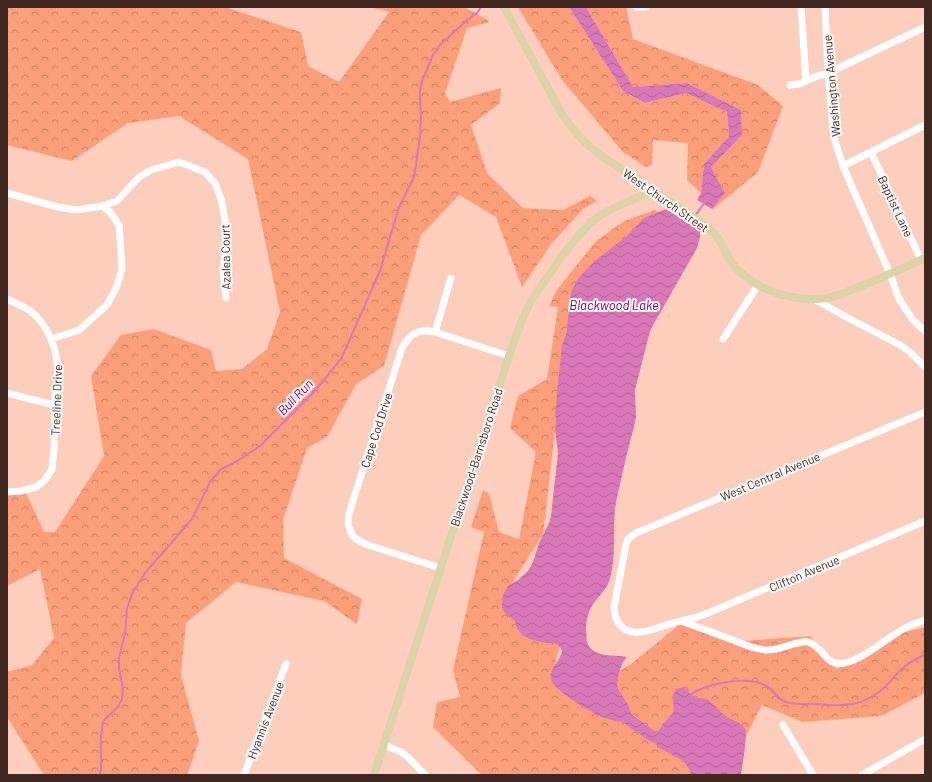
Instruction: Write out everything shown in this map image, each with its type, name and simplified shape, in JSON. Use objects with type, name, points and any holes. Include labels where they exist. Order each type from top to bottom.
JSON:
[{"type":"main road","name":"West Church Street","points":[[504,7],[562,114],[574,130],[600,155],[712,231],[731,262],[738,270],[758,285],[788,297],[801,299],[827,298],[844,294],[923,259]]},
{"type":"main road","name":"Blackwood-Barnsboro Road","points":[[374,775],[509,356],[526,311],[532,299],[564,253],[591,222],[620,205],[653,191]]},
{"type":"street","points":[[637,7],[646,7]]},
{"type":"street","name":"Washington Avenue","points":[[801,7],[806,81]]},
{"type":"street","name":"Washington Avenue","points":[[825,7],[828,73],[834,138],[843,166],[890,274],[899,300],[913,320],[925,331]]},
{"type":"street","points":[[790,85],[799,84],[828,73],[925,27]]},
{"type":"street","points":[[843,166],[925,126]]},
{"type":"street","name":"Baptist Lane","points":[[871,152],[923,259]]},
{"type":"street","name":"Azalea Court","points":[[7,193],[58,207],[76,210],[102,206],[117,201],[139,177],[151,170],[179,162],[205,172],[215,183],[221,199],[226,225],[224,269],[226,298]]},
{"type":"street","points":[[51,339],[79,330],[107,305],[118,286],[122,268],[119,225],[110,212],[102,206]]},
{"type":"street","points":[[435,332],[451,278]]},
{"type":"street","points":[[723,339],[758,285]]},
{"type":"street","points":[[814,298],[900,345],[910,352],[925,367]]},
{"type":"street","name":"Treeline Drive","points":[[7,299],[30,311],[42,324],[53,344],[57,358],[58,379],[54,405],[54,450],[52,469],[44,480],[36,487],[7,492]]},
{"type":"street","name":"Cape Cod Drive","points":[[440,568],[362,542],[352,535],[348,524],[349,513],[402,348],[408,339],[416,332],[428,330],[509,356]]},
{"type":"street","points":[[7,393],[54,405]]},
{"type":"street","name":"West Central Avenue","points":[[681,620],[652,630],[637,632],[624,629],[617,622],[614,614],[614,607],[625,550],[628,539],[636,532],[925,412]]},
{"type":"street","name":"Clifton Avenue","points":[[681,620],[694,618],[708,613],[925,521]]},
{"type":"street","points":[[681,620],[761,649],[778,649],[801,642],[810,642],[815,645],[831,662],[837,664],[846,663],[858,658],[898,632],[925,620]]},
{"type":"street","name":"Hyannis Avenue","points":[[246,774],[286,664]]},
{"type":"street","points":[[783,725],[813,775]]},
{"type":"street","points":[[862,775],[925,739]]},
{"type":"street","points":[[384,745],[401,752],[408,757],[425,775]]},
{"type":"green space","points":[[7,7],[225,7],[301,32],[308,66],[339,82],[389,12],[369,7],[464,7],[488,20],[489,22],[467,28],[445,93],[450,102],[501,88],[500,103],[471,125],[487,173],[523,208],[563,210],[590,196],[597,201],[583,209],[552,243],[522,287],[496,217],[459,195],[421,235],[384,366],[356,384],[327,437],[307,448],[283,520],[284,558],[362,599],[357,624],[324,601],[236,582],[186,623],[181,675],[199,741],[187,775],[44,775],[7,717],[7,672],[32,665],[54,638],[40,569],[7,586],[7,493],[26,493],[44,532],[55,532],[104,456],[91,376],[121,335],[154,329],[211,350],[216,371],[242,369],[267,349],[280,312],[248,159],[179,116],[128,123],[72,161],[7,145]]},
{"type":"green space","points":[[518,7],[569,7],[623,91],[645,103],[686,93],[727,112],[729,136],[704,164],[701,193],[687,180],[688,143],[653,140],[652,165],[646,167],[623,152],[562,80]]},
{"type":"green space","points":[[586,7],[626,7],[633,39],[758,85],[783,106],[758,172],[712,210],[725,193],[711,167],[742,135],[741,110],[687,83],[633,87]]},
{"type":"green space","points":[[655,210],[660,214],[571,292],[543,534],[503,598],[533,635],[560,646],[551,679],[572,699],[631,664],[680,624],[743,641],[810,636],[837,669],[886,637],[925,627],[925,693],[881,716],[802,722],[762,705],[746,736],[730,775],[482,775],[433,727],[437,702],[460,697],[453,670],[484,532],[471,527],[483,490],[489,494],[499,532],[519,539],[536,452],[510,428],[518,396],[547,379],[558,307],[549,306],[556,291],[596,241],[624,221]]},
{"type":"water","points":[[569,7],[586,7],[633,87],[687,83],[741,110],[742,135],[711,167],[725,193],[712,209],[697,200],[701,193],[704,164],[729,136],[727,112],[686,93],[645,103],[623,91]]},
{"type":"water","name":"Blackwood Lake","points":[[666,209],[700,231],[700,237],[697,248],[649,335],[635,390],[636,417],[615,506],[614,553],[612,570],[607,586],[593,604],[589,613],[586,627],[587,642],[594,651],[604,655],[627,657],[623,662],[618,675],[618,689],[628,705],[632,715],[655,731],[658,731],[674,711],[674,692],[679,688],[685,689],[694,697],[708,700],[727,717],[741,725],[745,729],[746,738],[741,775],[691,775],[686,765],[681,760],[657,747],[656,744],[622,722],[600,716],[586,709],[570,698],[551,681],[552,669],[561,655],[562,650],[559,646],[536,641],[526,637],[519,631],[515,621],[502,609],[503,595],[508,586],[528,571],[551,516],[558,453],[555,430],[555,410],[562,345],[566,335],[571,292],[577,280],[588,268],[627,236],[644,218]]},
{"type":"waterway","name":"Bull Run","points":[[100,775],[103,722],[118,707],[122,699],[123,689],[119,668],[119,657],[125,635],[127,608],[132,594],[145,573],[192,519],[210,482],[221,469],[234,463],[260,446],[313,393],[341,359],[380,271],[399,207],[414,177],[420,136],[420,90],[422,81],[433,55],[440,45],[477,13],[481,7]]},
{"type":"waterway","points":[[695,216],[705,202]]},
{"type":"waterway","points":[[689,696],[696,691],[715,684],[747,681],[765,685],[779,698],[790,703],[834,705],[853,704],[875,695],[885,687],[906,665],[925,655]]}]
